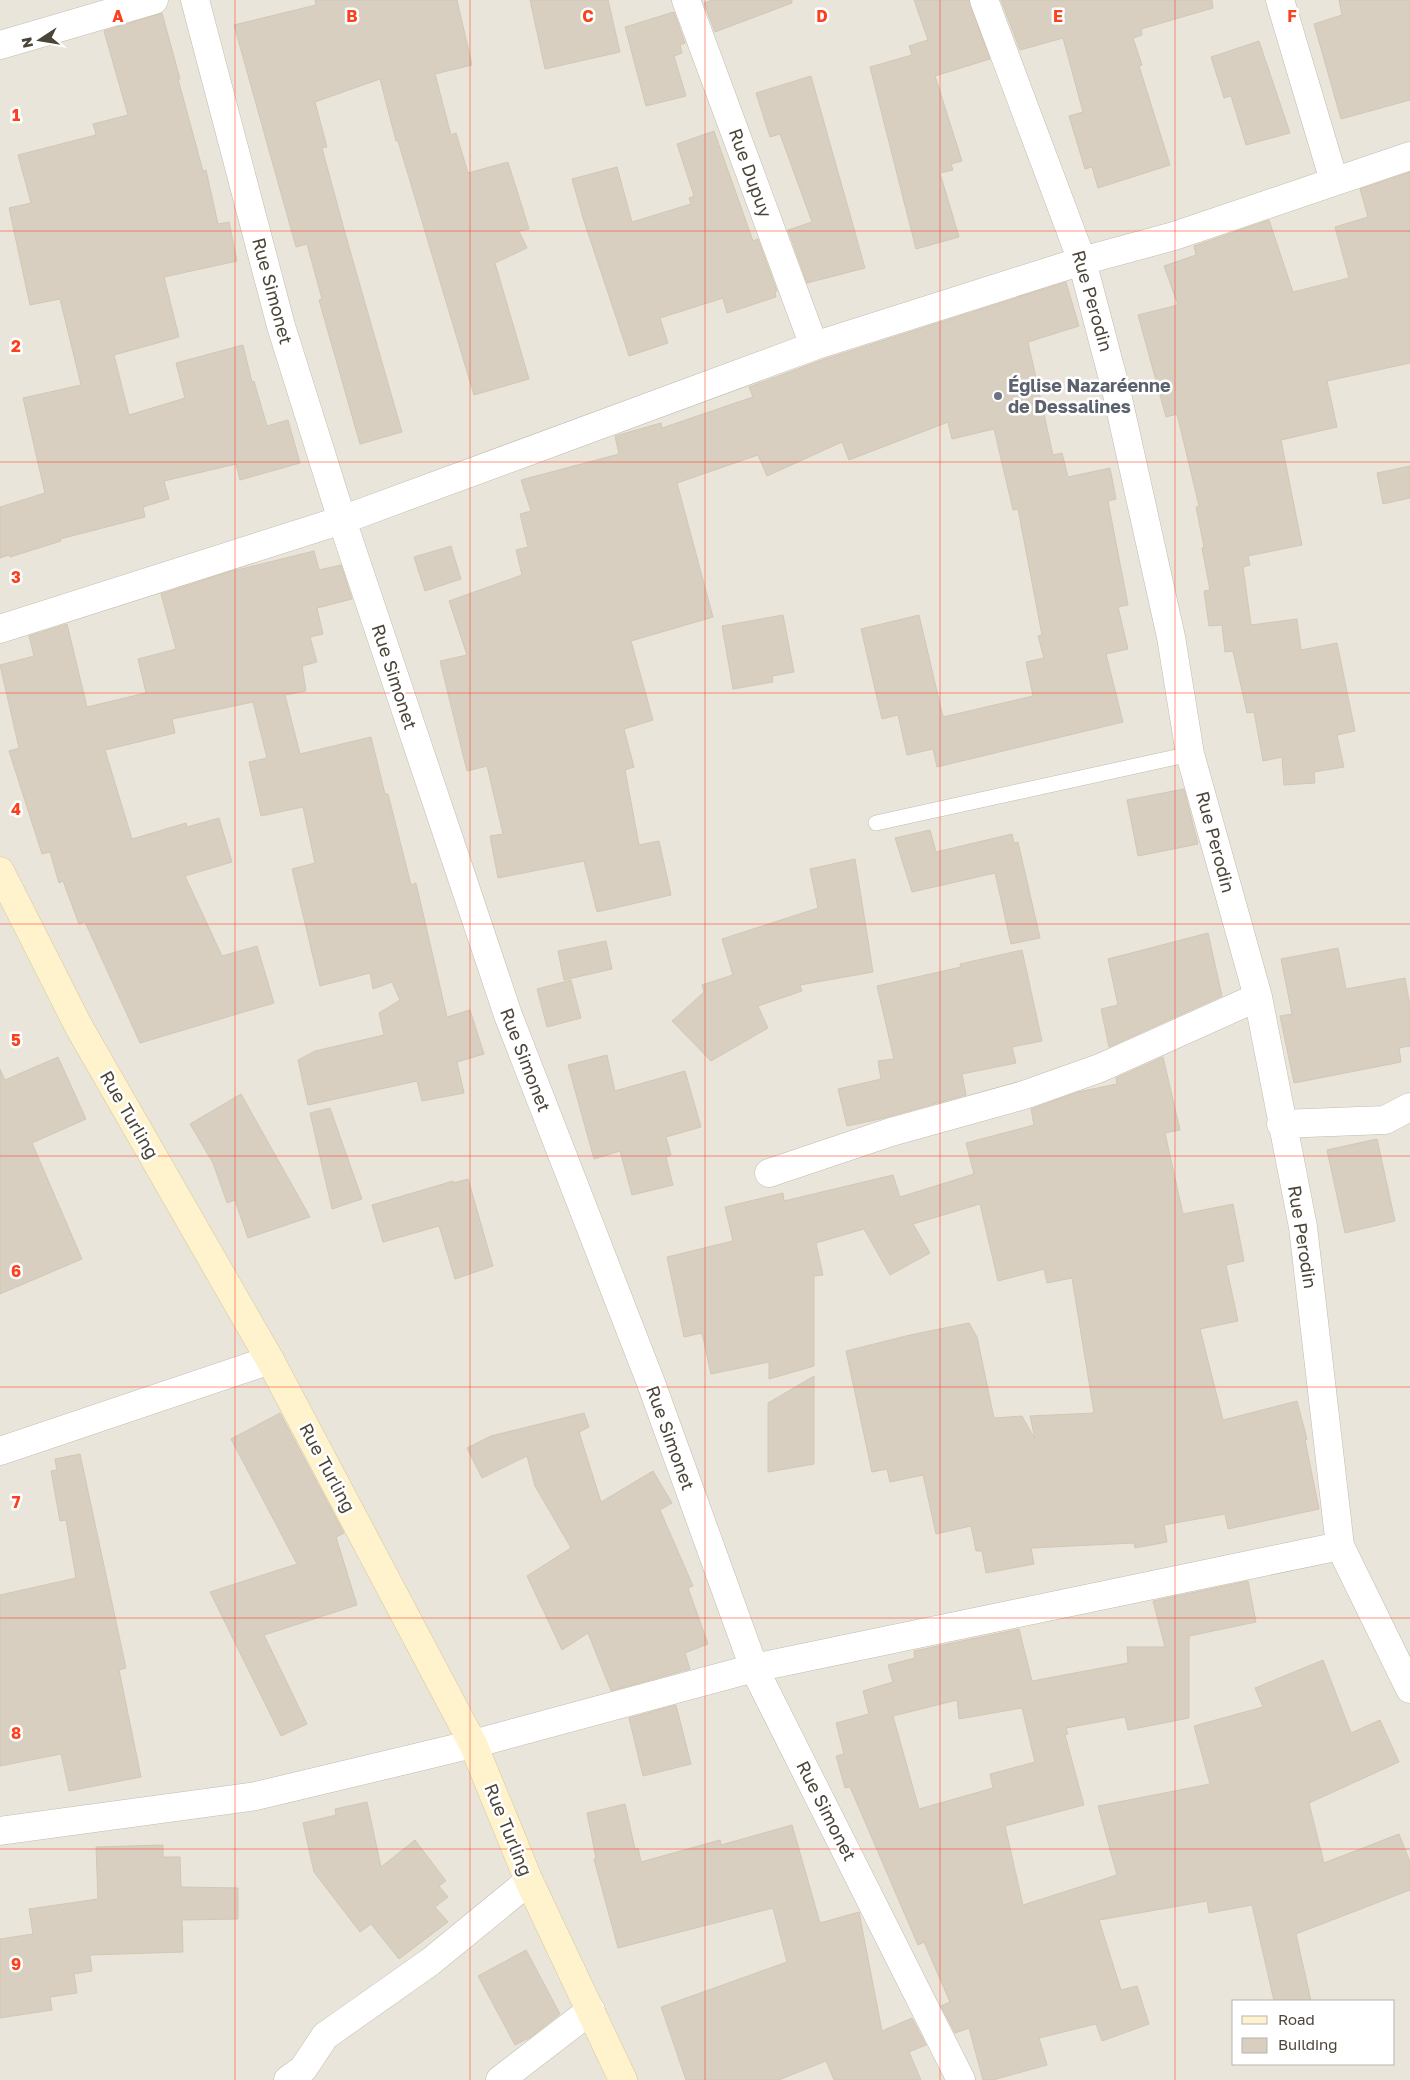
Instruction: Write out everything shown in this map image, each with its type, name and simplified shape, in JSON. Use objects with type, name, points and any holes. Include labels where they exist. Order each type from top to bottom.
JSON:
[{"type":"main road","name":"Rue Turling","points":[[0,871],[78,1027],[270,1360],[473,1744],[529,1881],[623,2080]]},
{"type":"street","points":[[0,45],[154,0]]},
{"type":"street","name":"Rue Simonet","points":[[195,0],[281,326],[342,520],[508,1015],[651,1383],[754,1668],[961,2080]]},
{"type":"street","name":"Rue Dupuy","points":[[686,0],[814,346]]},
{"type":"street","name":"Rue Perodin","points":[[984,0],[1082,261],[1117,394],[1164,608],[1190,754],[1258,997],[1303,1227],[1340,1546],[1410,1688]]},
{"type":"street","points":[[1280,0],[1334,181]]},
{"type":"street","points":[[0,629],[342,520],[814,346],[1082,261],[1174,236],[1410,156]]},
{"type":"street","points":[[769,1173],[892,1132],[1024,1095],[1091,1071],[1258,997]]},
{"type":"street","points":[[1282,1124],[1385,1120],[1410,1107]]},
{"type":"street","points":[[0,1451],[270,1360]]},
{"type":"street","points":[[0,1832],[256,1796],[473,1744],[754,1668],[1340,1546]]},
{"type":"street","points":[[288,2080],[303,2068],[325,2036],[430,1962],[529,1881]]},
{"type":"street","points":[[500,2080],[591,2010]]},
{"type":"lane","points":[[876,823],[1190,754]]},
{"type":"shaded area","points":[[0,0],[1410,0],[1410,2080],[0,2080]]},
{"type":"building","points":[[315,0],[457,0],[472,65],[435,74],[451,135],[456,133],[468,173],[508,162],[529,229],[519,231],[527,248],[495,263],[529,379],[474,395],[398,141],[396,141],[380,79],[315,102],[327,147],[322,148],[402,432],[360,444],[319,300],[322,299],[307,244],[296,247],[234,25],[316,5]]},
{"type":"building","points":[[530,0],[608,0],[620,52],[545,69]]},
{"type":"building","points":[[712,0],[792,0],[792,3],[715,32],[704,3]]},
{"type":"building","points":[[914,0],[969,0],[990,59],[935,76],[962,161],[951,164],[953,170],[940,173],[959,237],[916,249],[870,67],[912,55],[909,46],[928,40]]},
{"type":"building","points":[[1001,0],[1212,0],[1213,8],[1141,29],[1142,35],[1133,38],[1142,65],[1139,66],[1170,165],[1098,188],[1092,167],[1085,169],[1069,116],[1083,112],[1063,38],[1020,50]]},
{"type":"building","points":[[1339,0],[1410,0],[1410,100],[1341,119],[1314,24],[1342,15]]},
{"type":"building","points":[[674,12],[685,43],[680,45],[682,53],[674,56],[686,96],[646,106],[625,27]]},
{"type":"building","points":[[162,13],[203,171],[206,170],[218,224],[229,222],[237,261],[164,277],[179,337],[114,355],[129,415],[185,398],[176,363],[243,345],[252,382],[254,381],[267,426],[288,420],[300,463],[240,480],[236,464],[164,481],[169,499],[143,507],[145,517],[60,539],[61,541],[10,557],[9,555],[0,558],[0,507],[45,493],[23,398],[81,385],[60,299],[30,305],[9,208],[31,203],[18,155],[96,135],[93,124],[128,115],[104,31]]},
{"type":"building","points":[[1259,41],[1290,133],[1246,145],[1231,96],[1224,98],[1211,57]]},
{"type":"building","points":[[811,76],[865,268],[807,283],[788,230],[812,222],[780,134],[770,137],[756,93]]},
{"type":"building","points":[[714,131],[753,241],[758,239],[777,291],[775,292],[776,297],[727,313],[723,298],[660,318],[668,343],[629,356],[572,179],[617,167],[632,222],[691,204],[689,198],[694,196],[677,144]]},
{"type":"building","points":[[1410,172],[1410,363],[1327,381],[1337,427],[1281,440],[1302,545],[1248,556],[1250,565],[1243,567],[1251,625],[1297,619],[1301,650],[1337,643],[1355,731],[1337,735],[1344,767],[1314,772],[1315,783],[1284,785],[1282,757],[1263,761],[1254,712],[1247,713],[1233,651],[1225,652],[1222,625],[1209,626],[1204,591],[1210,590],[1196,507],[1199,506],[1177,414],[1166,417],[1138,315],[1178,305],[1164,266],[1196,255],[1194,246],[1269,220],[1293,292],[1349,278],[1335,227],[1368,217],[1360,189]]},
{"type":"building","points":[[1066,282],[1079,326],[1028,342],[1053,455],[1062,453],[1068,477],[1110,468],[1116,499],[1108,501],[1128,605],[1118,607],[1128,649],[1106,654],[1123,722],[937,767],[933,749],[907,755],[898,715],[882,719],[861,629],[919,615],[943,717],[1033,696],[1026,662],[1044,658],[1038,636],[1042,635],[1018,509],[1013,510],[994,429],[952,439],[948,422],[849,460],[842,442],[767,476],[758,455],[677,483],[713,617],[631,641],[653,720],[624,729],[634,767],[625,770],[639,845],[659,841],[671,895],[597,912],[584,861],[498,878],[490,836],[503,834],[487,766],[467,771],[440,661],[467,655],[449,601],[522,575],[516,550],[528,547],[520,514],[531,511],[521,480],[619,454],[615,436],[661,423],[662,428],[753,397],[749,387],[819,361]]},
{"type":"building","points":[[1410,466],[1410,498],[1383,504],[1377,473]]},
{"type":"building","points":[[451,546],[461,579],[425,591],[414,557]]},
{"type":"building","points":[[314,551],[319,570],[341,565],[352,599],[317,608],[323,634],[310,637],[317,662],[302,666],[306,691],[285,695],[300,754],[371,737],[385,794],[388,794],[411,885],[416,883],[447,1017],[470,1010],[484,1054],[457,1062],[464,1093],[422,1101],[417,1081],[308,1105],[298,1060],[315,1051],[384,1035],[379,1013],[400,1000],[392,982],[373,989],[370,973],[320,986],[292,869],[315,863],[303,807],[261,816],[249,762],[267,758],[253,702],[172,719],[175,733],[105,750],[132,839],[186,823],[187,827],[219,818],[232,862],[185,876],[222,956],[257,946],[274,1003],[140,1043],[85,922],[79,924],[63,881],[59,883],[50,852],[42,854],[9,751],[19,748],[0,665],[34,656],[29,636],[67,624],[87,707],[146,693],[138,659],[176,649],[161,594],[229,572]]},
{"type":"building","points":[[783,615],[794,672],[772,676],[773,682],[733,689],[722,626]]},
{"type":"building","points":[[1184,789],[1198,844],[1138,856],[1127,800]]},
{"type":"building","points":[[930,830],[936,852],[1012,834],[1014,843],[1018,842],[1040,938],[1011,944],[995,873],[912,892],[895,838]]},
{"type":"building","points":[[855,859],[873,972],[800,985],[802,991],[758,1006],[768,1028],[711,1061],[672,1021],[704,992],[702,985],[733,975],[722,939],[818,908],[810,869]]},
{"type":"building","points":[[1208,933],[1222,996],[1109,1047],[1101,1009],[1118,1005],[1108,959]]},
{"type":"building","points":[[606,941],[612,969],[564,980],[558,951]]},
{"type":"building","points":[[1338,948],[1346,989],[1405,978],[1410,1006],[1410,1046],[1399,1048],[1401,1062],[1294,1083],[1280,1016],[1292,1014],[1281,959]]},
{"type":"building","points":[[1022,950],[1042,1041],[1012,1047],[1016,1063],[962,1074],[966,1095],[880,1119],[847,1126],[838,1089],[881,1079],[878,1061],[894,1059],[877,986],[961,967],[960,964]]},
{"type":"building","points":[[571,980],[581,1018],[547,1027],[537,989]]},
{"type":"building","points":[[607,1055],[615,1091],[685,1071],[701,1127],[666,1137],[671,1155],[666,1157],[673,1185],[632,1195],[620,1151],[594,1159],[568,1065]]},
{"type":"building","points":[[58,1057],[86,1119],[32,1143],[82,1259],[0,1294],[0,1069],[5,1080]]},
{"type":"building","points":[[1163,1057],[1180,1130],[1165,1133],[1183,1214],[1233,1204],[1244,1261],[1226,1265],[1238,1321],[1200,1329],[1223,1420],[1297,1401],[1307,1439],[1305,1440],[1319,1509],[1228,1529],[1225,1514],[1164,1525],[1167,1542],[1135,1548],[1134,1543],[1031,1548],[1034,1564],[986,1573],[982,1551],[976,1551],[971,1526],[936,1534],[923,1475],[890,1482],[887,1469],[872,1472],[846,1351],[969,1323],[977,1337],[994,1418],[1022,1416],[1035,1439],[1030,1416],[1094,1413],[1072,1278],[1047,1283],[1044,1269],[998,1281],[980,1204],[913,1224],[930,1253],[890,1275],[864,1229],[816,1243],[823,1275],[814,1276],[814,1366],[769,1379],[769,1362],[711,1374],[702,1333],[684,1337],[667,1257],[733,1241],[725,1207],[783,1193],[784,1201],[893,1175],[900,1197],[974,1174],[966,1143],[1034,1125],[1031,1109],[1078,1092],[1117,1084],[1116,1078]]},
{"type":"building","points":[[241,1094],[310,1217],[248,1238],[235,1200],[227,1203],[213,1163],[190,1124]]},
{"type":"building","points":[[330,1108],[362,1199],[332,1209],[310,1113]]},
{"type":"building","points":[[1377,1139],[1395,1221],[1345,1233],[1327,1150]]},
{"type":"building","points":[[468,1179],[493,1266],[455,1279],[439,1226],[383,1242],[372,1205],[453,1181],[453,1183]]},
{"type":"building","points":[[814,1376],[814,1464],[768,1472],[768,1403]]},
{"type":"building","points":[[280,1413],[344,1533],[336,1537],[357,1605],[264,1635],[307,1724],[281,1736],[210,1592],[297,1564],[231,1439]]},
{"type":"building","points":[[584,1413],[589,1427],[579,1432],[601,1502],[653,1471],[672,1503],[660,1510],[693,1586],[688,1588],[708,1644],[685,1653],[690,1669],[611,1691],[588,1633],[562,1650],[527,1576],[571,1548],[535,1486],[527,1456],[482,1478],[467,1448],[491,1436]]},
{"type":"building","points":[[80,1454],[126,1668],[119,1670],[141,1777],[69,1791],[61,1754],[0,1766],[0,1595],[76,1578],[66,1520],[60,1521],[51,1471],[57,1470],[55,1459]]},
{"type":"building","points":[[1248,1581],[1256,1622],[1189,1636],[1189,1718],[1128,1730],[1125,1717],[1066,1728],[1068,1734],[1065,1735],[1084,1805],[1005,1826],[1023,1905],[1117,1875],[1098,1806],[1210,1784],[1194,1726],[1263,1707],[1255,1688],[1323,1660],[1351,1733],[1380,1720],[1399,1762],[1309,1803],[1324,1863],[1399,1834],[1410,1862],[1410,1890],[1296,1934],[1311,2000],[1274,2000],[1252,1905],[1209,1913],[1207,1901],[1099,1920],[1121,1990],[1137,1986],[1149,2024],[1102,2041],[1096,2024],[1039,2038],[1047,2065],[993,2080],[983,2080],[969,2028],[955,2033],[941,2006],[950,2002],[924,1942],[918,1945],[850,1787],[845,1788],[836,1756],[844,1754],[836,1723],[869,1714],[863,1691],[893,1682],[888,1665],[915,1658],[914,1651],[1019,1629],[1032,1681],[1128,1663],[1127,1647],[1165,1647],[1153,1601]],"holes":[[[957,1700],[959,1719],[1022,1708],[1035,1762],[990,1774],[993,1788],[919,1809],[893,1716]]]},
{"type":"building","points":[[676,1705],[691,1764],[643,1776],[629,1718]]},
{"type":"building","points":[[367,1802],[381,1867],[415,1840],[446,1881],[439,1886],[448,1897],[435,1907],[448,1922],[399,1959],[371,1924],[360,1932],[314,1872],[303,1823],[336,1815],[335,1809]]},
{"type":"building","points":[[625,1804],[635,1849],[638,1848],[641,1862],[720,1840],[721,1845],[792,1825],[820,1923],[859,1912],[882,2031],[912,2018],[926,2045],[909,2052],[921,2080],[834,2080],[826,2061],[779,2080],[686,2080],[661,2007],[787,1962],[773,1908],[618,1948],[594,1859],[596,1858],[587,1813]]},
{"type":"building","points":[[163,1845],[163,1857],[180,1857],[181,1887],[238,1888],[238,1919],[182,1920],[183,1952],[90,1955],[92,1971],[74,1974],[77,1993],[50,1997],[52,2010],[0,2018],[0,1939],[33,1934],[29,1909],[98,1899],[96,1847]]},
{"type":"building","points":[[526,1950],[560,2014],[531,2037],[515,2045],[478,1976]]},
{"type":"place","name":"Église Nazaréenne de Dessalines","points":[[998,396]]}]
